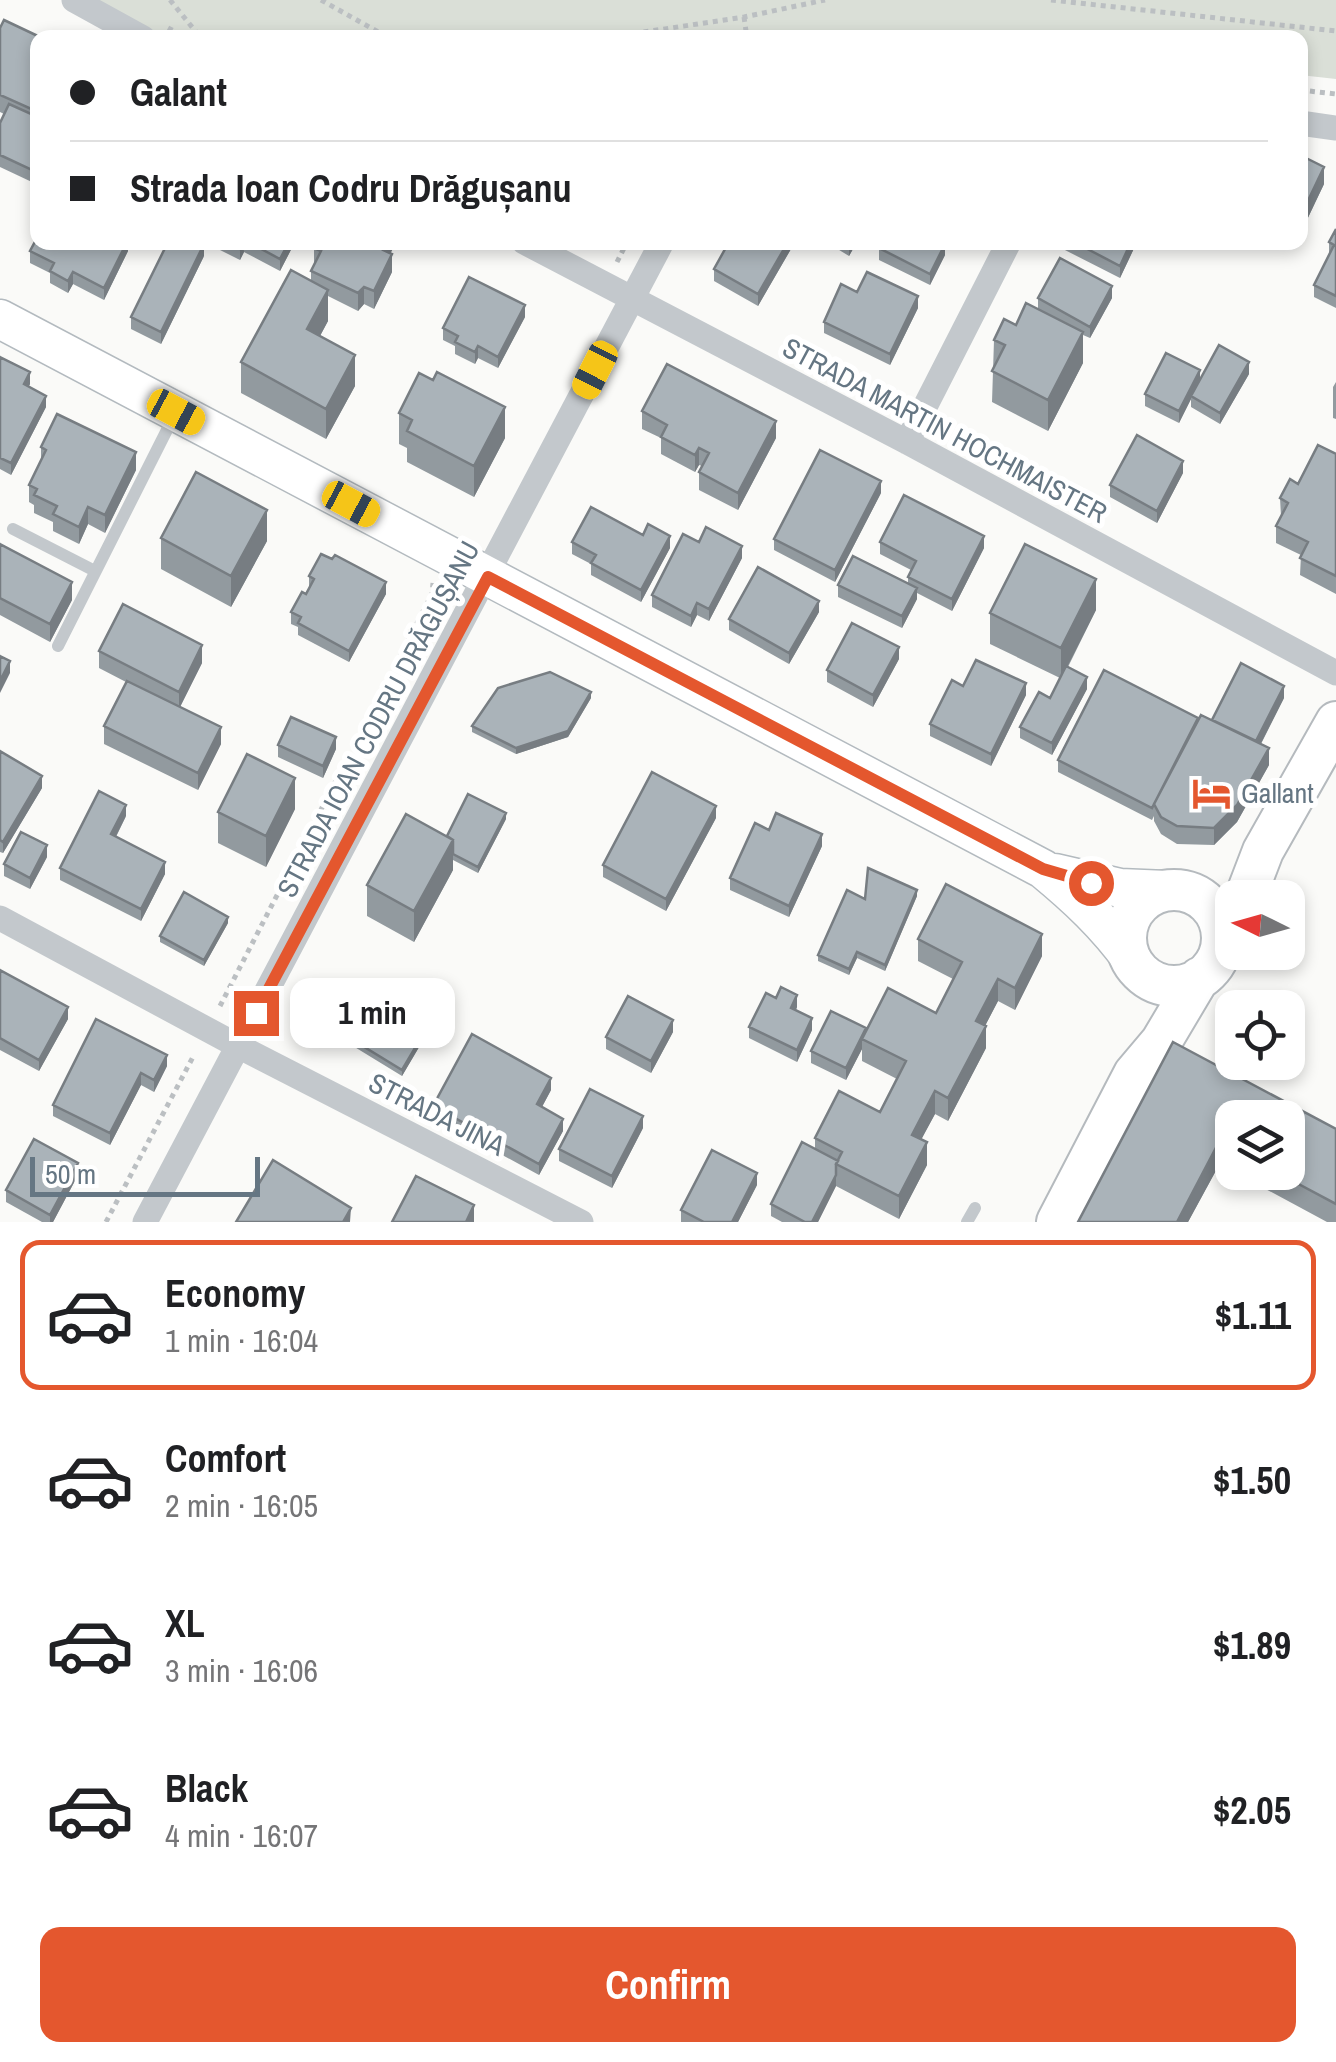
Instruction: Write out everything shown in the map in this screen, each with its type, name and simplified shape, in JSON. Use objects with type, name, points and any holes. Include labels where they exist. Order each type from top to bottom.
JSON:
[{"type":"main road","points":[[0,319],[1043,869],[1097,916],[1155,982],[1185,984],[1199,978]]},
{"type":"main road","points":[[1252,880],[1263,851],[1336,722]]},
{"type":"main road","points":[[1134,1074],[1145,1012],[1137,966],[1127,946],[1132,915],[1141,903],[1224,876],[1263,851]]},
{"type":"main road","points":[[1043,869],[1120,888],[1175,890],[1196,895],[1215,914]]},
{"type":"main road","points":[[1056,1222],[1134,1074],[1161,1042],[1199,978],[1215,960]]},
{"type":"street","points":[[74,0],[128,30]]},
{"type":"street","points":[[1308,124],[1336,128]]},
{"type":"street","name":"STRADA MARTIN HOCHMAISTER","points":[[539,250],[1336,673]]},
{"type":"street","name":"STRADA IOAN CODRU DRĂGUȘANU","points":[[145,1222],[658,250]]},
{"type":"street","points":[[907,442],[1005,250]]},
{"type":"street","name":"STRADA JINA","points":[[0,918],[238,1046],[581,1222]]},
{"type":"lane","points":[[58,646],[176,412]]},
{"type":"lane","points":[[14,529],[95,571]]},
{"type":"lane","points":[[966,1222],[975,1208]]},
{"type":"path","points":[[170,0],[194,30]]},
{"type":"path","points":[[321,0],[375,30]]},
{"type":"path","points":[[657,30],[826,0]]},
{"type":"path","points":[[1051,0],[1336,31]]},
{"type":"path","points":[[744,17],[746,30]]},
{"type":"path","points":[[1308,91],[1336,94]]},
{"type":"path","points":[[604,285],[622,250]]},
{"type":"path","points":[[106,1222],[432,594],[433,580],[409,564],[420,542]]},
{"type":"shaded area","points":[[74,0],[1336,0],[1336,79],[1308,76],[1308,30],[128,30]]},
{"type":"building","points":[[4,20],[30,32],[30,108],[0,95],[0,28]]},
{"type":"building","points":[[9,104],[30,113],[30,169],[0,155],[0,123]]},
{"type":"building","points":[[1308,159],[1324,167],[1308,201]]},
{"type":"building","points":[[1336,229],[1336,296],[1314,285],[1334,245],[1329,242]]},
{"type":"building","points":[[123,250],[104,288],[73,272],[68,281],[50,271],[54,263],[30,251]]},
{"type":"building","points":[[164,250],[201,250],[161,332],[131,317]]},
{"type":"building","points":[[263,250],[285,250],[280,259]]},
{"type":"building","points":[[383,250],[392,254],[374,291],[364,287],[358,293],[311,271],[321,251]]},
{"type":"building","points":[[725,250],[783,250],[758,294],[714,269]]},
{"type":"building","points":[[883,250],[942,250],[930,274]]},
{"type":"building","points":[[1089,250],[1127,250],[1120,266]]},
{"type":"building","points":[[1060,258],[1112,286],[1090,327],[1038,298]]},
{"type":"building","points":[[291,270],[328,290],[307,329],[355,355],[326,409],[241,362]]},
{"type":"building","points":[[867,272],[918,296],[890,354],[824,322],[841,284],[857,292]]},
{"type":"building","points":[[469,277],[525,305],[498,357],[478,346],[475,352],[455,342],[458,336],[443,328]]},
{"type":"building","points":[[1026,303],[1083,332],[1048,400],[992,371],[1005,345],[994,340],[1004,319],[1016,325]]},
{"type":"building","points":[[1219,345],[1249,362],[1220,413],[1191,396]]},
{"type":"building","points":[[1166,353],[1200,370],[1179,411],[1145,394]]},
{"type":"building","points":[[0,357],[30,372],[24,384],[46,396],[11,463],[0,458]]},
{"type":"building","points":[[667,364],[776,421],[738,493],[699,472],[709,453],[699,448],[695,455],[661,437],[667,425],[642,411]]},
{"type":"building","points":[[437,372],[505,407],[474,466],[407,431],[412,420],[399,413],[419,373],[433,380]]},
{"type":"building","points":[[57,414],[136,452],[105,515],[88,507],[79,527],[53,514],[57,506],[34,495],[37,489],[29,485]]},
{"type":"building","points":[[1137,435],[1183,461],[1157,511],[1110,485]]},
{"type":"building","points":[[1318,445],[1336,454],[1336,576],[1300,558],[1308,542],[1276,526],[1288,503],[1280,498],[1290,479],[1298,484]]},
{"type":"building","points":[[820,450],[881,481],[835,570],[774,539]]},
{"type":"building","points":[[196,472],[267,510],[231,576],[161,538]]},
{"type":"building","points":[[904,495],[984,536],[952,599],[908,577],[916,561],[880,542]]},
{"type":"building","points":[[591,507],[643,535],[648,524],[670,536],[641,590],[591,563],[596,555],[572,542]]},
{"type":"building","points":[[706,527],[742,546],[709,609],[697,603],[691,616],[652,595],[683,534],[699,542]]},
{"type":"building","points":[[0,544],[72,582],[50,624],[0,598]]},
{"type":"building","points":[[1025,544],[1096,579],[1061,648],[990,613]]},
{"type":"building","points":[[321,554],[332,559],[335,555],[386,582],[349,651],[298,623],[301,617],[291,612],[314,579],[309,576]]},
{"type":"building","points":[[853,556],[917,588],[902,616],[838,585]]},
{"type":"building","points":[[758,567],[819,601],[789,653],[729,619]]},
{"type":"building","points":[[123,604],[202,645],[179,692],[99,651]]},
{"type":"building","points":[[852,623],[899,647],[873,695],[827,670]]},
{"type":"building","points":[[0,656],[10,661],[0,681]]},
{"type":"building","points":[[976,660],[1026,683],[991,754],[930,724],[952,680],[963,686]]},
{"type":"building","points":[[1241,663],[1284,686],[1256,741],[1212,720]]},
{"type":"building","points":[[1066,666],[1087,677],[1052,743],[1020,727],[1039,692],[1050,698]]},
{"type":"building","points":[[1104,670],[1198,718],[1152,808],[1058,760]]},
{"type":"building","points":[[550,672],[591,692],[568,731],[516,748],[472,726],[498,688]]},
{"type":"building","points":[[127,681],[221,727],[198,773],[104,726]]},
{"type":"building","name":"Gallant","points":[[1201,715],[1269,748],[1237,805],[1214,828],[1177,826],[1161,817],[1154,804]]},
{"type":"building","points":[[291,717],[336,737],[323,766],[278,745]]},
{"type":"building","points":[[0,751],[42,776],[3,842],[0,840]]},
{"type":"building","points":[[247,754],[295,778],[266,836],[218,812]]},
{"type":"building","points":[[652,772],[716,806],[666,899],[603,865]]},
{"type":"building","points":[[99,791],[126,805],[111,834],[165,862],[141,909],[60,868]]},
{"type":"building","points":[[468,794],[506,813],[478,867],[453,854],[453,840],[447,836]]},
{"type":"building","points":[[776,813],[822,834],[789,906],[730,878],[755,823],[769,830]]},
{"type":"building","points":[[406,814],[453,840],[414,911],[367,885]]},
{"type":"building","points":[[21,832],[47,845],[30,878],[4,864]]},
{"type":"building","points":[[868,868],[917,890],[885,965],[857,952],[849,969],[818,955],[847,890],[865,899]]},
{"type":"building","points":[[946,884],[1042,934],[1015,988],[998,979],[976,1021],[986,1026],[948,1098],[935,1091],[912,1135],[927,1142],[899,1196],[836,1164],[842,1152],[815,1138],[839,1091],[880,1112],[906,1061],[862,1039],[888,988],[936,1013],[962,962],[918,939]]},
{"type":"building","points":[[184,892],[228,917],[204,960],[160,936]]},
{"type":"building","points":[[0,970],[68,1007],[39,1060],[0,1038]]},
{"type":"building","points":[[387,984],[435,1014],[402,1070],[353,1040]]},
{"type":"building","points":[[781,987],[797,995],[791,1008],[812,1018],[797,1050],[749,1027],[766,993],[776,998]]},
{"type":"building","points":[[628,996],[673,1020],[651,1061],[606,1037]]},
{"type":"building","points":[[831,1011],[866,1028],[846,1068],[811,1051]]},
{"type":"building","points":[[96,1019],[167,1055],[154,1080],[141,1073],[110,1133],[53,1105]]},
{"type":"building","points":[[472,1034],[551,1078],[537,1104],[563,1119],[539,1164],[433,1106]]},
{"type":"building","points":[[1173,1042],[1215,1064],[1215,1080],[1244,1080],[1282,1100],[1215,1100],[1215,1150],[1177,1222],[1078,1222]]},
{"type":"building","points":[[590,1089],[643,1116],[612,1176],[559,1149]]},
{"type":"building","points":[[1305,1112],[1336,1129],[1336,1204],[1305,1187]]},
{"type":"building","points":[[34,1139],[78,1163],[50,1215],[6,1190]]},
{"type":"building","points":[[802,1142],[838,1161],[836,1175],[812,1222],[771,1204]]},
{"type":"building","points":[[712,1150],[757,1173],[732,1222],[704,1222],[681,1210]]},
{"type":"building","points":[[273,1160],[351,1208],[343,1222],[236,1222]]},
{"type":"building","points":[[416,1176],[474,1205],[466,1222],[392,1222]]},
{"type":"place","name":"Gallant","points":[[1211,793]]},
{"type":"route","points":[[256,1013],[488,577],[1043,869],[1091,883]]}]
